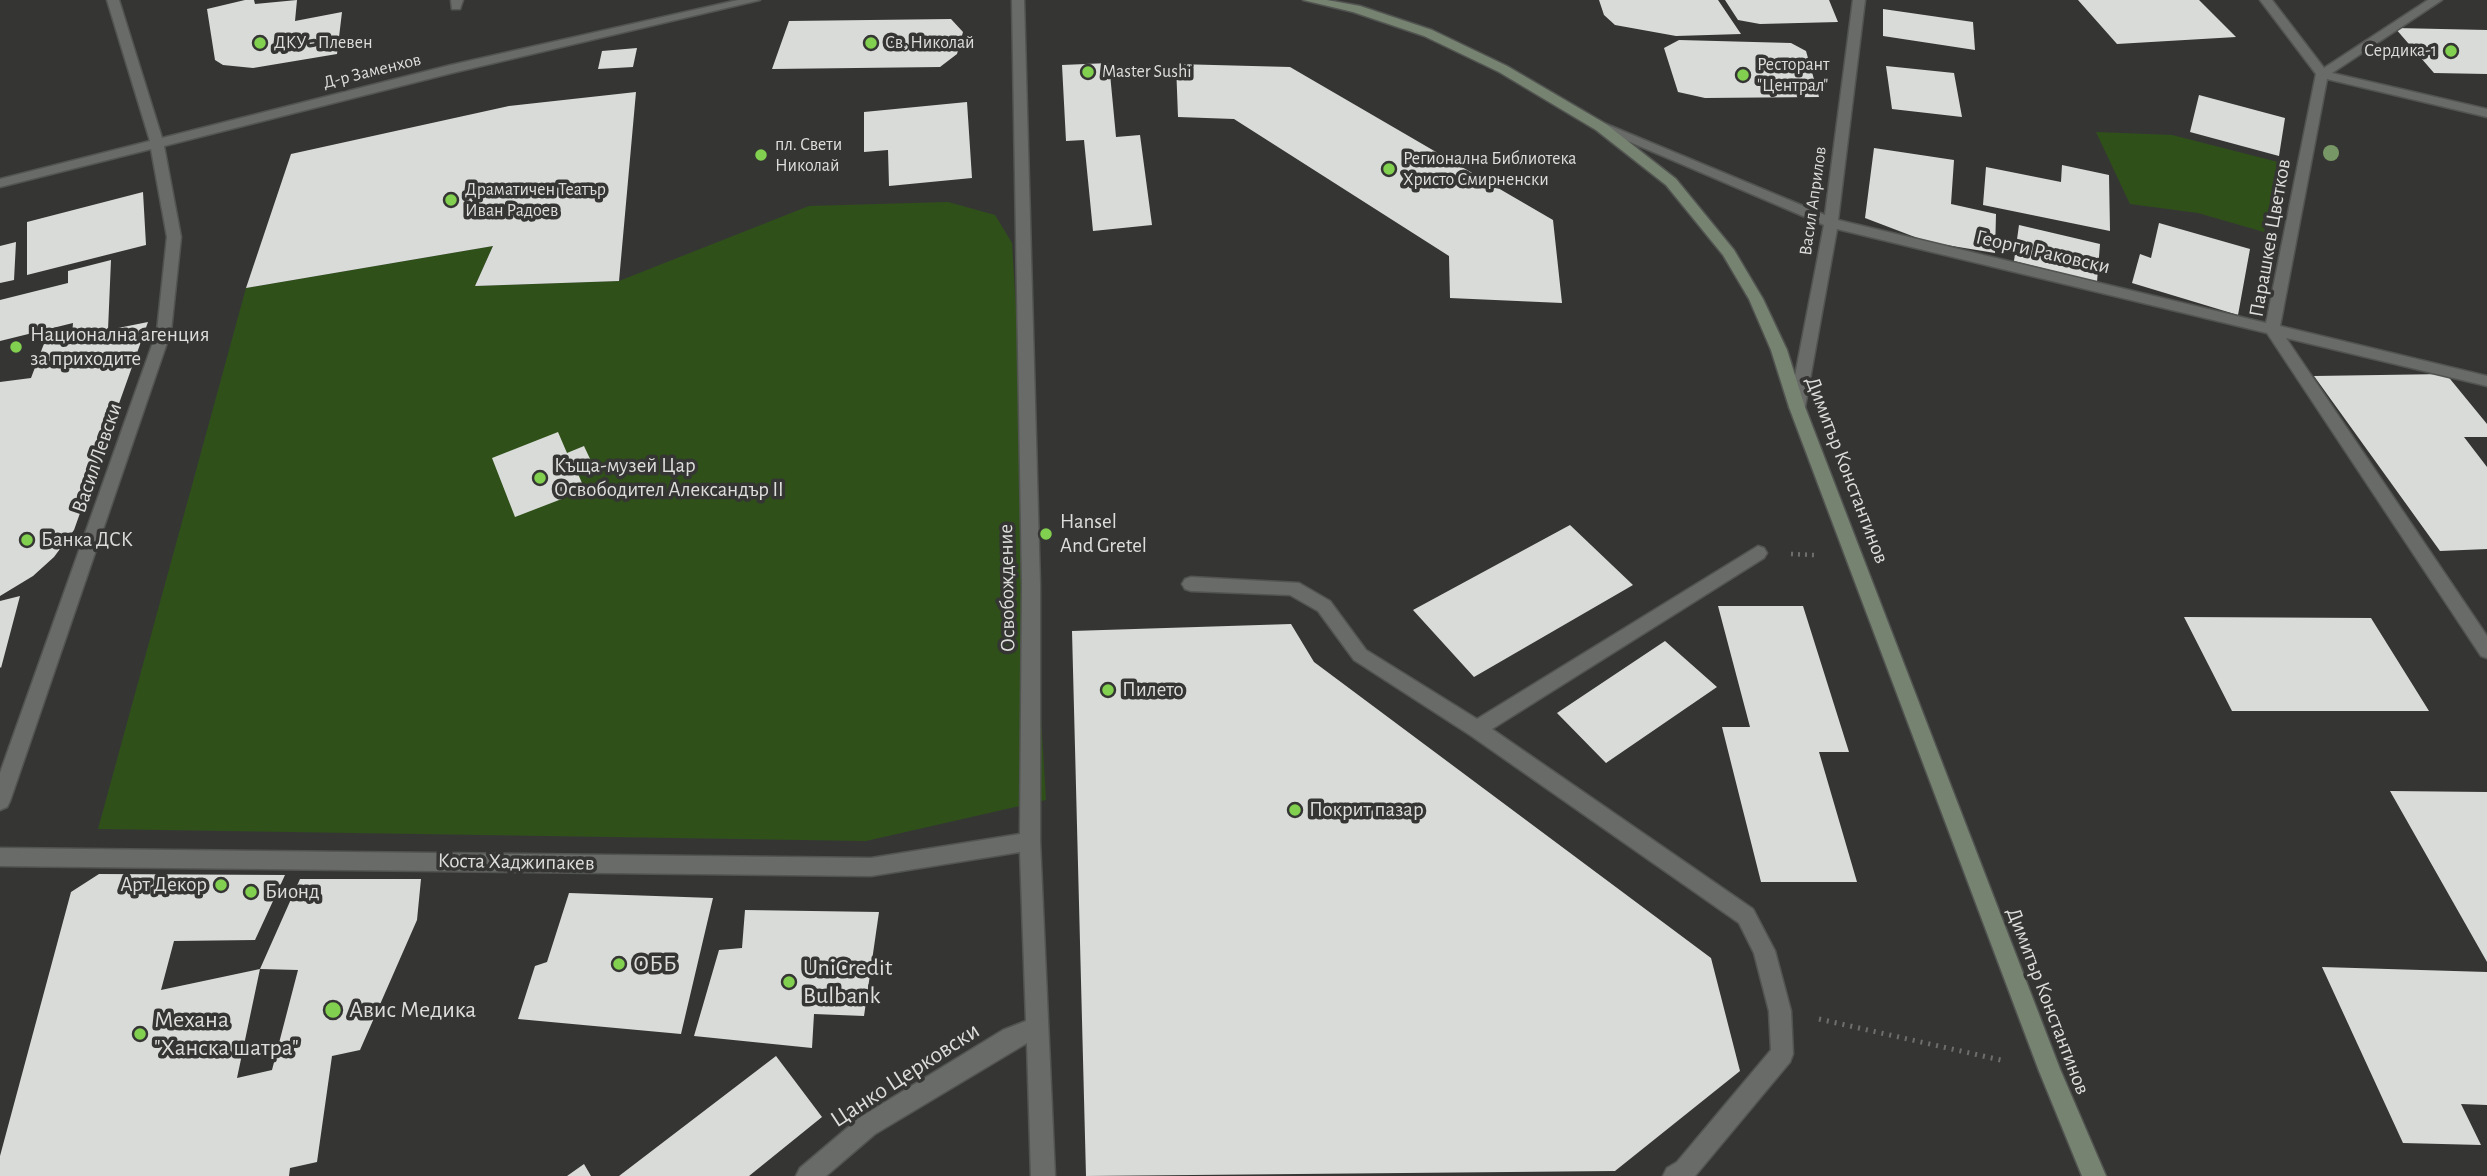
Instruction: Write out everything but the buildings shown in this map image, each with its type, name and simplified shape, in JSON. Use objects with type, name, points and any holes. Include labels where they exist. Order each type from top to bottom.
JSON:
[{"type":"street","name":"Васил Левски","points":[[0,801],[164,331],[174,237],[157,143],[113,0]]},
{"type":"street","name":"Д-р Заменхов","points":[[0,183],[451,69],[754,0]]},
{"type":"street","name":"Освобождение","points":[[1018,0],[1031,585],[1030,841],[1043,1176]]},
{"type":"street","name":"Димитър Константинов","points":[[1309,0],[1356,9],[1428,33],[1503,69],[1601,127],[1671,182],[1729,253],[1756,299],[1779,350],[1797,407],[2050,1071],[2094,1176]]},
{"type":"street","name":"Васил Априлов","points":[[1797,407],[1830,223],[1859,0]]},
{"type":"street","points":[[2266,0],[2322,74],[2487,113]]},
{"type":"street","points":[[2322,74],[2436,0]]},
{"type":"street","name":"Парашкев Цветков","points":[[2322,74],[2272,329],[2487,651]]},
{"type":"street","name":"Георги Раковски","points":[[1601,127],[1830,223],[2487,381]]},
{"type":"street","points":[[1477,729],[1758,553]]},
{"type":"street","points":[[1191,584],[1293,588],[1324,606],[1360,655],[1477,729],[1746,916],[1764,951],[1780,1010],[1782,1054],[1685,1170],[1675,1176]]},
{"type":"street","name":"Коста Хаджипакев","points":[[0,856],[871,867],[1030,841]]},
{"type":"street","name":"Цанко Церковски","points":[[808,1176],[867,1126],[1011,1038],[1036,1028]]},
{"type":"path","points":[[1758,553],[1855,556]]},
{"type":"path","points":[[1780,1010],[2050,1071]]},
{"type":"green space","points":[[2096,132],[2172,135],[2278,162],[2264,232],[2198,213],[2130,204]]},
{"type":"green space","points":[[948,202],[995,215],[1012,243],[1046,800],[866,841],[98,829],[246,288],[493,246],[475,286],[619,281],[809,206]]},
{"type":"place","name":"ДКУ - Плевен","points":[[260,43]]},
{"type":"place","name":"Св. Николай","points":[[871,43]]},
{"type":"place","name":"Сердика-1","points":[[2451,51]]},
{"type":"place","name":"Master Sushi","points":[[1088,72]]},
{"type":"place","name":"Ресторант \"Централ\"","points":[[1743,75]]},
{"type":"place","name":"пл. Свети Николай","points":[[761,155]]},
{"type":"place","name":"Регионална Библиотека Христо Смирненски","points":[[1389,169]]},
{"type":"place","name":"Драматичен Театър Иван Радоев","points":[[451,200]]},
{"type":"place","name":"Национална агенция за приходите","points":[[16,347]]},
{"type":"place","name":"Къща-музей Цар Освободител Александър II","points":[[540,478]]},
{"type":"place","name":"Hansel And Gretel","points":[[1046,534]]},
{"type":"place","name":"Банка ДСК","points":[[27,540]]},
{"type":"place","name":"Пилето","points":[[1108,690]]},
{"type":"place","name":"Покрит пазар","points":[[1295,810]]},
{"type":"place","name":"Арт Декор","points":[[221,885]]},
{"type":"place","name":"Бионд","points":[[251,892]]},
{"type":"place","name":"ОББ","points":[[619,964]]},
{"type":"place","name":"UniCredit Bulbank","points":[[789,982]]},
{"type":"place","name":"Авис Медика","points":[[333,1010]]},
{"type":"place","name":"Механа \"Ханска шатра\"","points":[[140,1034]]}]
